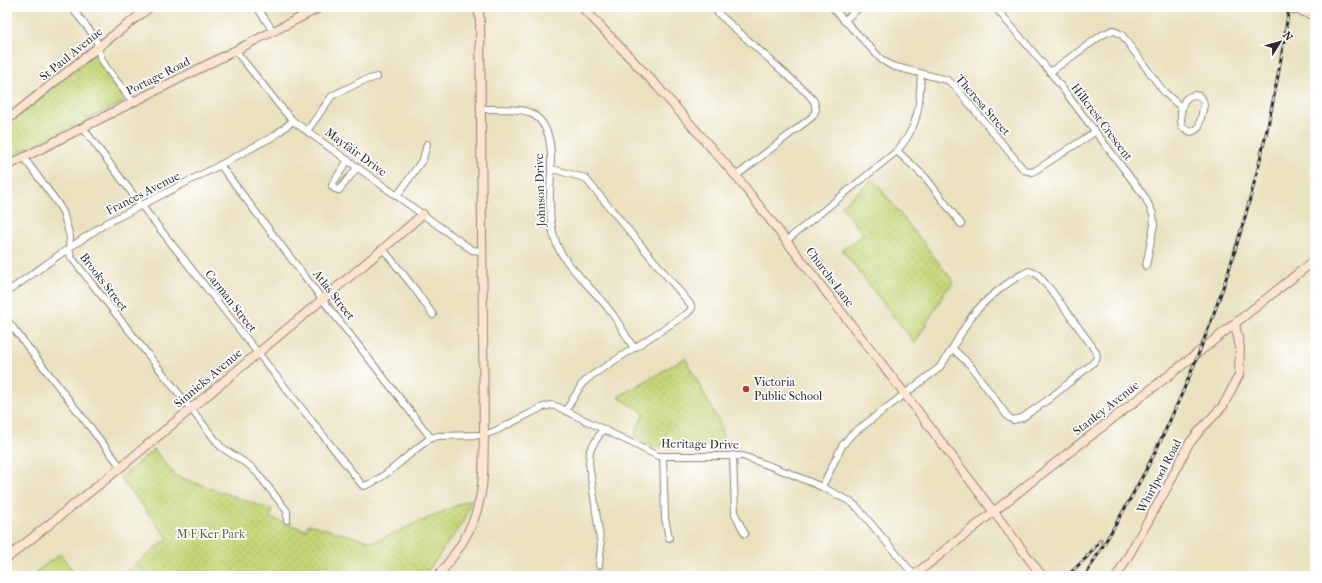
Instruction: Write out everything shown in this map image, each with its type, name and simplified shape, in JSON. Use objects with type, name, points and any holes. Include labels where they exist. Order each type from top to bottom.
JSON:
[{"type":"street","points":[[71,7],[95,37],[101,58],[132,102]]},
{"type":"street","name":"St Paul Avenue","points":[[7,120],[98,46],[150,7]]},
{"type":"street","points":[[257,7],[273,31]]},
{"type":"street","name":"Portage Road","points":[[7,166],[321,7]]},
{"type":"street","points":[[438,576],[455,555],[475,516],[480,502],[482,480],[484,435],[481,251],[480,21],[478,7]]},
{"type":"street","name":"Churchs Lane","points":[[582,7],[672,102],[736,176],[905,394],[1042,576]]},
{"type":"street","points":[[713,7],[807,93],[814,101],[816,110],[812,117],[736,176]]},
{"type":"street","name":"Theresa Street","points":[[832,7],[882,60],[892,66],[947,80],[953,84],[1024,170],[1033,172],[1095,132]]},
{"type":"street","points":[[844,21],[860,7]]},
{"type":"street","name":"Hillcrest Crescent","points":[[995,7],[1050,72],[1145,197],[1153,214],[1154,225],[1146,266]]},
{"type":"street","points":[[1285,7],[1315,16]]},
{"type":"street","points":[[1050,72],[1102,35],[1113,30],[1122,35],[1164,92],[1182,108]]},
{"type":"street","name":"Mayfair Drive","points":[[235,50],[293,121],[472,250],[481,251]]},
{"type":"street","points":[[787,240],[897,151],[911,132],[919,104],[921,73]]},
{"type":"street","points":[[306,130],[332,96],[362,81],[377,78]]},
{"type":"street","points":[[1194,95],[1199,96],[1203,100],[1204,105],[1199,126],[1196,130],[1191,132],[1182,127],[1180,122],[1182,108],[1187,98],[1194,95]]},
{"type":"street","name":"Johnson Drive","points":[[480,109],[527,111],[535,115],[543,123],[548,134],[552,169],[550,206],[552,228],[558,246],[568,262],[608,308],[633,348]]},
{"type":"street","name":"Frances Avenue","points":[[7,292],[105,224],[274,136],[293,121]]},
{"type":"street","name":"Carman Street","points":[[83,128],[141,205],[363,486],[369,485],[382,476],[431,438]]},
{"type":"street","points":[[397,196],[423,159],[427,144]]},
{"type":"street","points":[[897,151],[926,178],[962,224]]},
{"type":"street","name":"Brooks Street","points":[[24,158],[63,212],[70,236],[69,248],[71,257],[221,447],[241,460],[258,474],[287,511],[287,520]]},
{"type":"street","points":[[348,160],[333,183],[332,186],[335,189],[339,190],[358,168]]},
{"type":"street","name":"Atlas Street","points":[[220,165],[322,300],[431,438]]},
{"type":"street","points":[[552,169],[585,178],[692,308],[688,313],[586,380],[566,410]]},
{"type":"street","name":"Sinnicks Avenue","points":[[7,558],[322,300],[422,214]]},
{"type":"street","points":[[383,249],[415,289],[433,315]]},
{"type":"street","name":"Stanley Avenue","points":[[913,576],[993,511],[1235,324],[1315,260]]},
{"type":"street","points":[[822,487],[842,446],[851,436],[939,368],[953,349],[972,315],[984,302],[1020,274],[1029,271],[1038,274],[1092,346],[1096,352],[1097,358],[1094,363],[1049,399],[1022,418],[1013,420],[1008,416],[970,365],[953,349]]},
{"type":"street","points":[[7,320],[121,466]]},
{"type":"street","name":"Whirlpool Road","points":[[1117,576],[1188,445],[1223,406],[1239,375],[1240,348],[1235,324]]},
{"type":"street","name":"Heritage Drive","points":[[484,435],[543,407],[551,405],[566,410],[658,456],[733,455],[757,460],[822,487],[849,501],[857,507],[913,576]]},
{"type":"street","points":[[599,566],[601,546],[589,463],[590,450],[602,429]]},
{"type":"street","points":[[431,438],[438,436],[484,435]]},
{"type":"street","points":[[733,455],[735,514],[745,534]]},
{"type":"street","points":[[664,456],[664,518],[669,538]]},
{"type":"green space","points":[[92,56],[96,56],[108,77],[124,95],[124,100],[122,103],[7,158],[7,125]]},
{"type":"green space","points":[[873,179],[954,282],[945,292],[915,344],[842,250],[863,234],[841,206]]},
{"type":"green space","points":[[685,358],[721,425],[724,446],[661,448],[653,447],[634,436],[644,413],[618,397]]},
{"type":"green space","name":"M F Ker Park","points":[[154,449],[176,476],[272,510],[270,518],[306,530],[308,524],[374,542],[471,499],[465,519],[424,576],[147,576],[137,563],[168,538],[120,478]]},
{"type":"green space","points":[[60,554],[77,576],[38,576],[36,572]]},
{"type":"green space","points":[[137,563],[147,576],[120,576]]},
{"type":"railway","points":[[1085,576],[1132,497],[1157,448],[1181,396],[1223,288],[1256,177],[1269,121],[1289,7]]},
{"type":"railway","points":[[1067,576],[1086,558],[1101,540]]},
{"type":"place","name":"Victoria Public School","points":[[746,389]]}]
